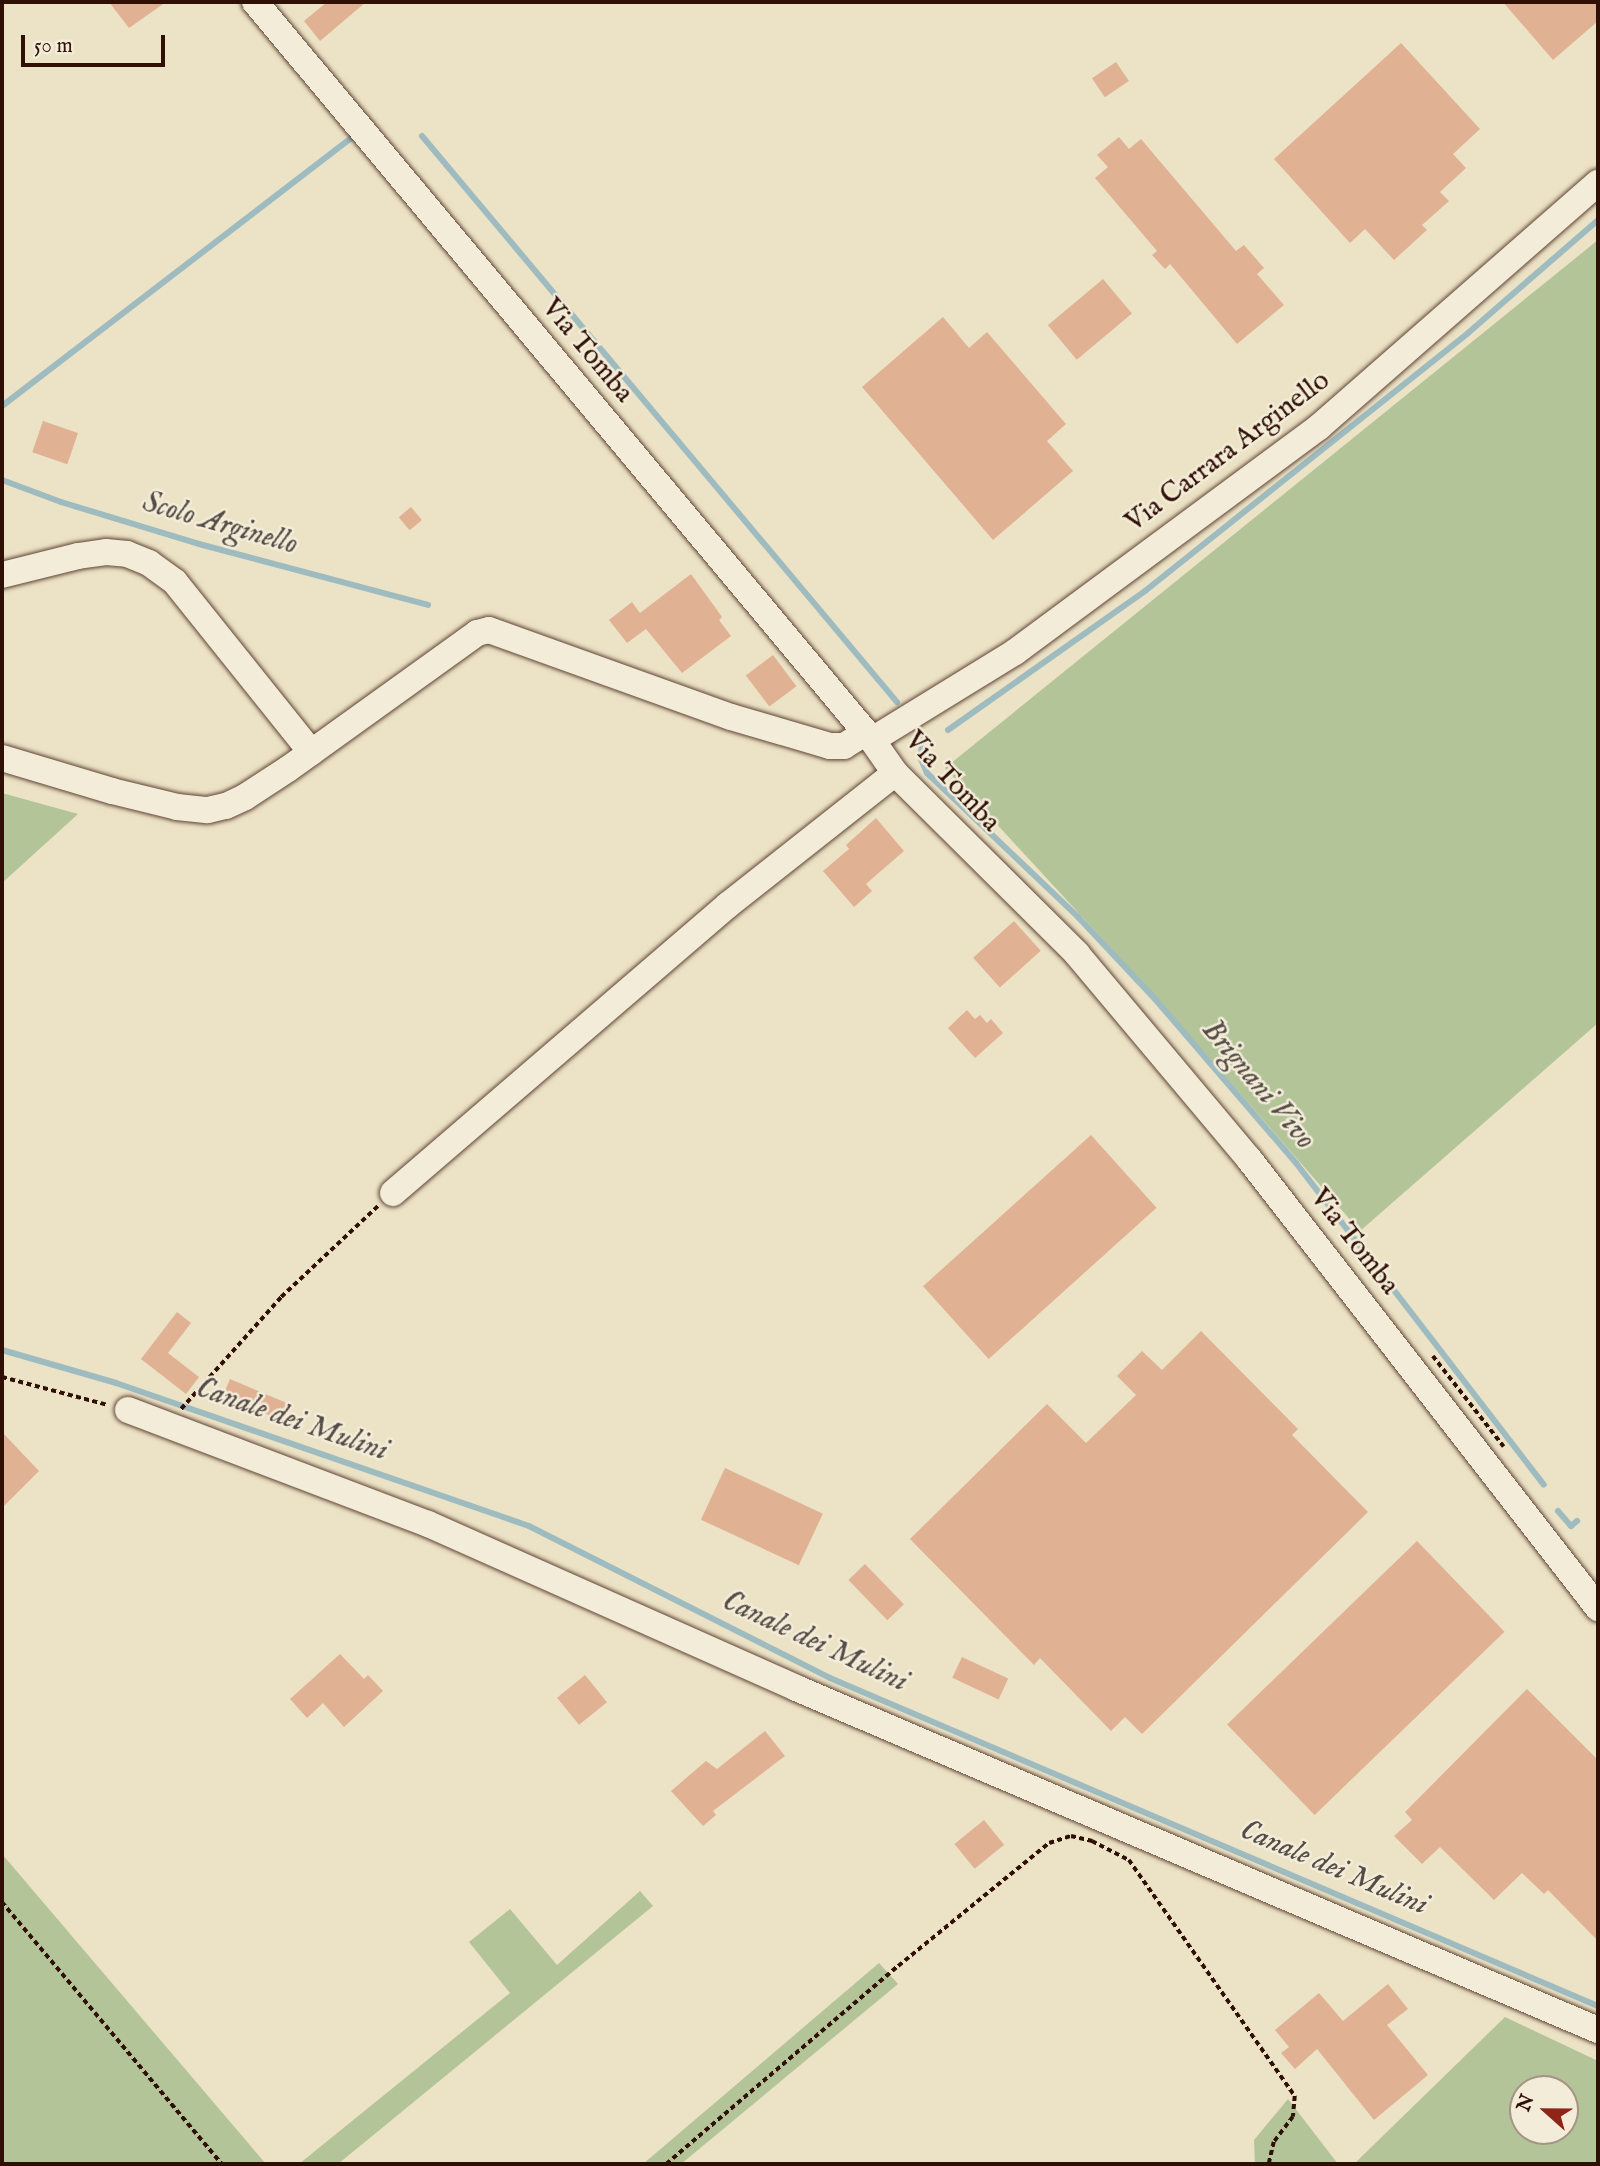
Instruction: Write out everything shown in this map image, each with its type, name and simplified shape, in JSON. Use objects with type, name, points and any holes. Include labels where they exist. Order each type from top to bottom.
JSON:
[{"type":"street","name":"Via Tomba","points":[[256,2],[869,736],[895,772],[1077,954],[1249,1159],[1598,1608]]},
{"type":"street","name":"Via Carrara Arginello","points":[[312,752],[477,633],[489,630],[731,716],[830,746],[844,746],[869,736],[1015,652],[1319,428],[1598,183]]},
{"type":"street","points":[[2,575],[106,552],[127,554],[149,563],[174,582],[312,752],[245,797],[208,810],[177,807],[112,792],[2,758]]},
{"type":"street","points":[[393,1193],[728,905],[895,772]]},
{"type":"street","points":[[128,1410],[428,1524],[835,1705],[1598,2030]]},
{"type":"path","points":[[178,1413],[281,1297],[393,1193]]},
{"type":"path","points":[[2,1377],[128,1410]]},
{"type":"path","points":[[666,2164],[898,1966],[1049,1843],[1072,1836],[1092,1841],[1129,1860],[1295,2096],[1293,2117],[1275,2142],[1269,2164]]},
{"type":"path","points":[[2,1902],[222,2164]]},
{"type":"green space","points":[[1598,240],[1598,1023],[1360,1231],[1156,997],[945,768]]},
{"type":"green space","points":[[2,793],[78,814],[2,883]]},
{"type":"green space","points":[[2,1854],[266,2164],[2,2164]]},
{"type":"green space","points":[[640,1891],[653,1906],[338,2164],[299,2164],[510,1993],[469,1942],[510,1909],[557,1965]]},
{"type":"green space","points":[[879,1963],[898,1984],[681,2164],[643,2164]]},
{"type":"green space","points":[[1505,2017],[1598,2061],[1598,2164],[1354,2164]]},
{"type":"green space","points":[[1288,2099],[1338,2164],[1255,2164],[1254,2140]]},
{"type":"building","points":[[109,2],[166,2],[129,28]]},
{"type":"building","points":[[327,2],[366,2],[320,41],[304,21]]},
{"type":"building","points":[[1503,2],[1598,2],[1598,21],[1553,60]]},
{"type":"building","points":[[1401,43],[1480,129],[1453,154],[1466,168],[1440,192],[1449,201],[1422,225],[1427,230],[1394,260],[1365,229],[1350,243],[1274,159]]},
{"type":"building","points":[[1116,62],[1129,81],[1105,97],[1092,78]]},
{"type":"building","points":[[1119,137],[1129,149],[1141,139],[1236,251],[1244,245],[1264,268],[1257,274],[1284,305],[1237,344],[1170,264],[1165,269],[1152,255],[1157,251],[1095,178],[1108,167],[1097,155]]},
{"type":"building","points":[[1103,279],[1132,313],[1077,360],[1048,325]]},
{"type":"building","points":[[943,317],[969,348],[987,332],[1066,424],[1047,441],[1073,471],[993,540],[862,387]]},
{"type":"building","points":[[43,421],[78,433],[67,464],[32,452]]},
{"type":"building","points":[[411,507],[422,520],[410,530],[399,517]]},
{"type":"building","points":[[691,574],[722,617],[719,620],[731,636],[682,673],[646,629],[627,643],[609,620],[632,602],[640,613]]},
{"type":"building","points":[[773,655],[796,686],[769,707],[746,675]]},
{"type":"building","points":[[876,818],[904,851],[866,884],[872,891],[854,907],[823,871],[849,849],[846,845]]},
{"type":"building","points":[[1014,921],[1041,951],[1000,988],[973,958]]},
{"type":"building","points":[[967,1010],[975,1019],[980,1015],[987,1023],[991,1019],[1003,1033],[975,1058],[948,1028]]},
{"type":"building","points":[[1091,1135],[1157,1208],[989,1359],[923,1286]]},
{"type":"building","points":[[177,1312],[191,1323],[168,1353],[199,1377],[186,1394],[141,1359]]},
{"type":"building","points":[[1201,1331],[1298,1429],[1292,1435],[1368,1512],[1142,1734],[1125,1717],[1111,1731],[1040,1658],[1034,1665],[910,1539],[1047,1404],[1086,1443],[1136,1395],[1117,1376],[1142,1351],[1162,1370]]},
{"type":"building","points":[[230,1379],[288,1404],[281,1420],[223,1396]]},
{"type":"building","points":[[2,1432],[39,1471],[2,1508]]},
{"type":"building","points":[[725,1468],[823,1514],[799,1565],[701,1520]]},
{"type":"building","points":[[1417,1541],[1505,1632],[1315,1815],[1227,1724]]},
{"type":"building","points":[[865,1564],[904,1604],[887,1620],[848,1580]]},
{"type":"building","points":[[340,1654],[364,1679],[368,1675],[383,1691],[344,1727],[323,1703],[307,1718],[290,1699]]},
{"type":"building","points":[[962,1657],[1008,1679],[999,1699],[952,1678]]},
{"type":"building","points":[[585,1675],[607,1702],[579,1725],[557,1698]]},
{"type":"building","points":[[1527,1689],[1598,1760],[1598,1941],[1548,1890],[1544,1894],[1522,1873],[1494,1900],[1440,1847],[1422,1864],[1394,1836],[1412,1820],[1405,1812]]},
{"type":"building","points":[[765,1731],[785,1756],[713,1811],[716,1815],[703,1826],[671,1791],[706,1761],[717,1769]]},
{"type":"building","points":[[984,1820],[1004,1845],[975,1869],[954,1844]]},
{"type":"building","points":[[1388,1984],[1408,2009],[1387,2025],[1428,2075],[1374,2120],[1317,2049],[1295,2069],[1281,2053],[1289,2047],[1275,2030],[1319,1993],[1343,2021]]},
{"type":"waterway","points":[[2,406],[354,136]]},
{"type":"waterway","points":[[422,136],[897,702]]},
{"type":"waterway","points":[[948,730],[1145,591],[1468,333],[1598,220]]},
{"type":"waterway","name":"Scolo Arginello","points":[[2,480],[61,502],[199,544],[428,605]]},
{"type":"waterway","name":"Brignani Vivo","points":[[922,738],[921,759],[927,773],[1078,917],[1155,999],[1296,1163],[1544,1485]]},
{"type":"waterway","name":"Canale dei Mulini","points":[[2,1350],[116,1383],[529,1526],[830,1678],[1598,2006]]},
{"type":"waterway","name":"Brignani Vivo","points":[[1558,1511],[1571,1526],[1577,1521]]}]
